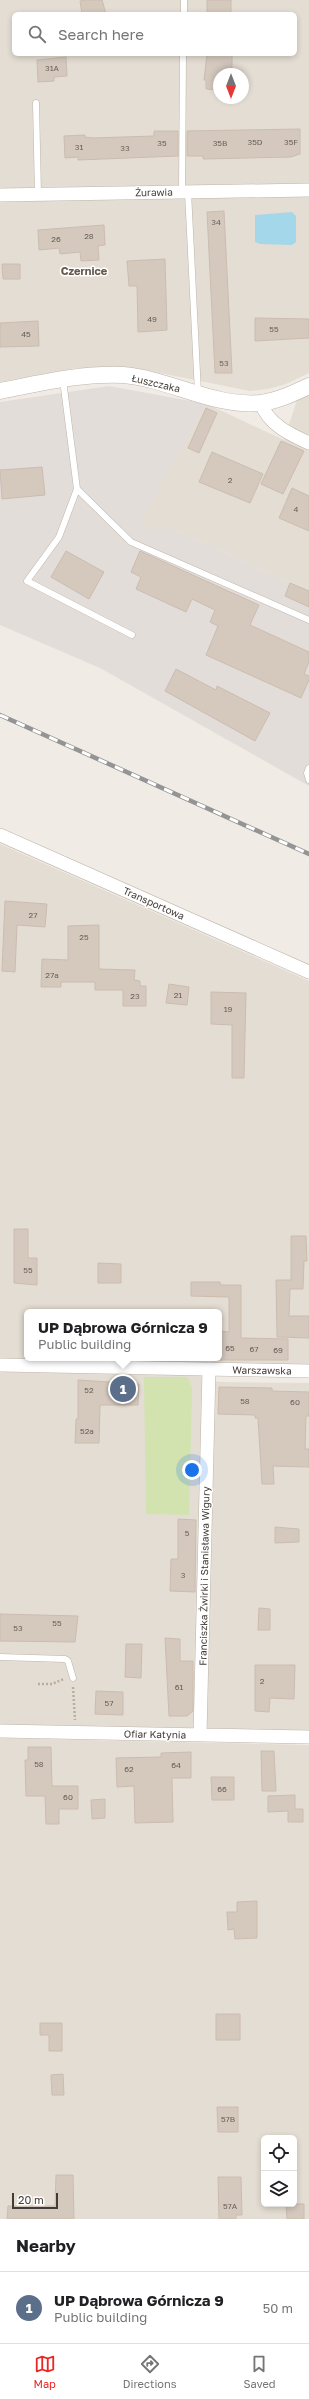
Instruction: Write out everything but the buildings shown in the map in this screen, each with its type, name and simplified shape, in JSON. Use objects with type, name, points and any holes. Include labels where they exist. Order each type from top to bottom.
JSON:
[{"type":"street","name":"Żurawia","points":[[0,195],[309,190]]},
{"type":"street","name":"Łuszczaka","points":[[0,391],[63,379],[101,374],[125,376],[220,399],[261,403],[278,399],[309,386]]},
{"type":"street","points":[[261,403],[266,414],[273,422],[309,443]]},
{"type":"street","name":"Transportowa","points":[[0,835],[309,972]]},
{"type":"street","name":"Warszawska","points":[[0,1365],[309,1371]]},
{"type":"street","name":"Franciszka Żwirki i Stanisława Wigury","points":[[200,1735],[209,1369]]},
{"type":"street","name":"Ofiar Katynia","points":[[0,1731],[309,1737]]},
{"type":"lane","points":[[184,0],[184,12]]},
{"type":"lane","points":[[183,56],[185,192],[198,393]]},
{"type":"lane","points":[[36,103],[38,194]]},
{"type":"lane","points":[[63,379],[77,489],[59,537],[27,581],[132,635]]},
{"type":"lane","points":[[77,489],[131,542],[309,620]]},
{"type":"lane","points":[[309,768],[306,773],[309,780]]},
{"type":"lane","points":[[0,1657],[65,1659],[68,1661],[73,1678]]},
{"type":"path","points":[[38,1684],[52,1684],[73,1678],[76,1733]]},
{"type":"shaded area","points":[[0,0],[309,0],[309,373],[286,384],[268,389],[250,391],[140,369],[76,368],[0,382]]},
{"type":"shaded area","points":[[109,386],[207,404],[140,523],[147,529],[173,529],[309,591],[309,786],[100,668],[0,625],[0,402]]},
{"type":"shaded area","points":[[309,393],[309,591],[173,529],[147,529],[139,522],[207,404],[284,440],[297,400]]},
{"type":"shaded area","points":[[0,844],[309,981],[309,1366],[52,1361],[222,1361],[222,1309],[24,1309],[24,1360],[0,1360]]},
{"type":"shaded area","points":[[0,1372],[190,1373],[219,1382],[309,1383],[309,1731],[0,1725]]},
{"type":"shaded area","points":[[0,1738],[309,1745],[309,2219],[0,2219]]},
{"type":"green space","points":[[144,1377],[187,1377],[192,1387],[189,1515],[146,1514]]},
{"type":"water","points":[[292,212],[296,216],[296,242],[292,245],[260,244],[255,242],[255,215]]},
{"type":"railway","points":[[0,715],[309,854]]},
{"type":"place","name":"UP Dąbrowa Górnicza 9","points":[[123,1389]]},
{"type":"district","name":"Czernice","points":[[84,270]]}]
